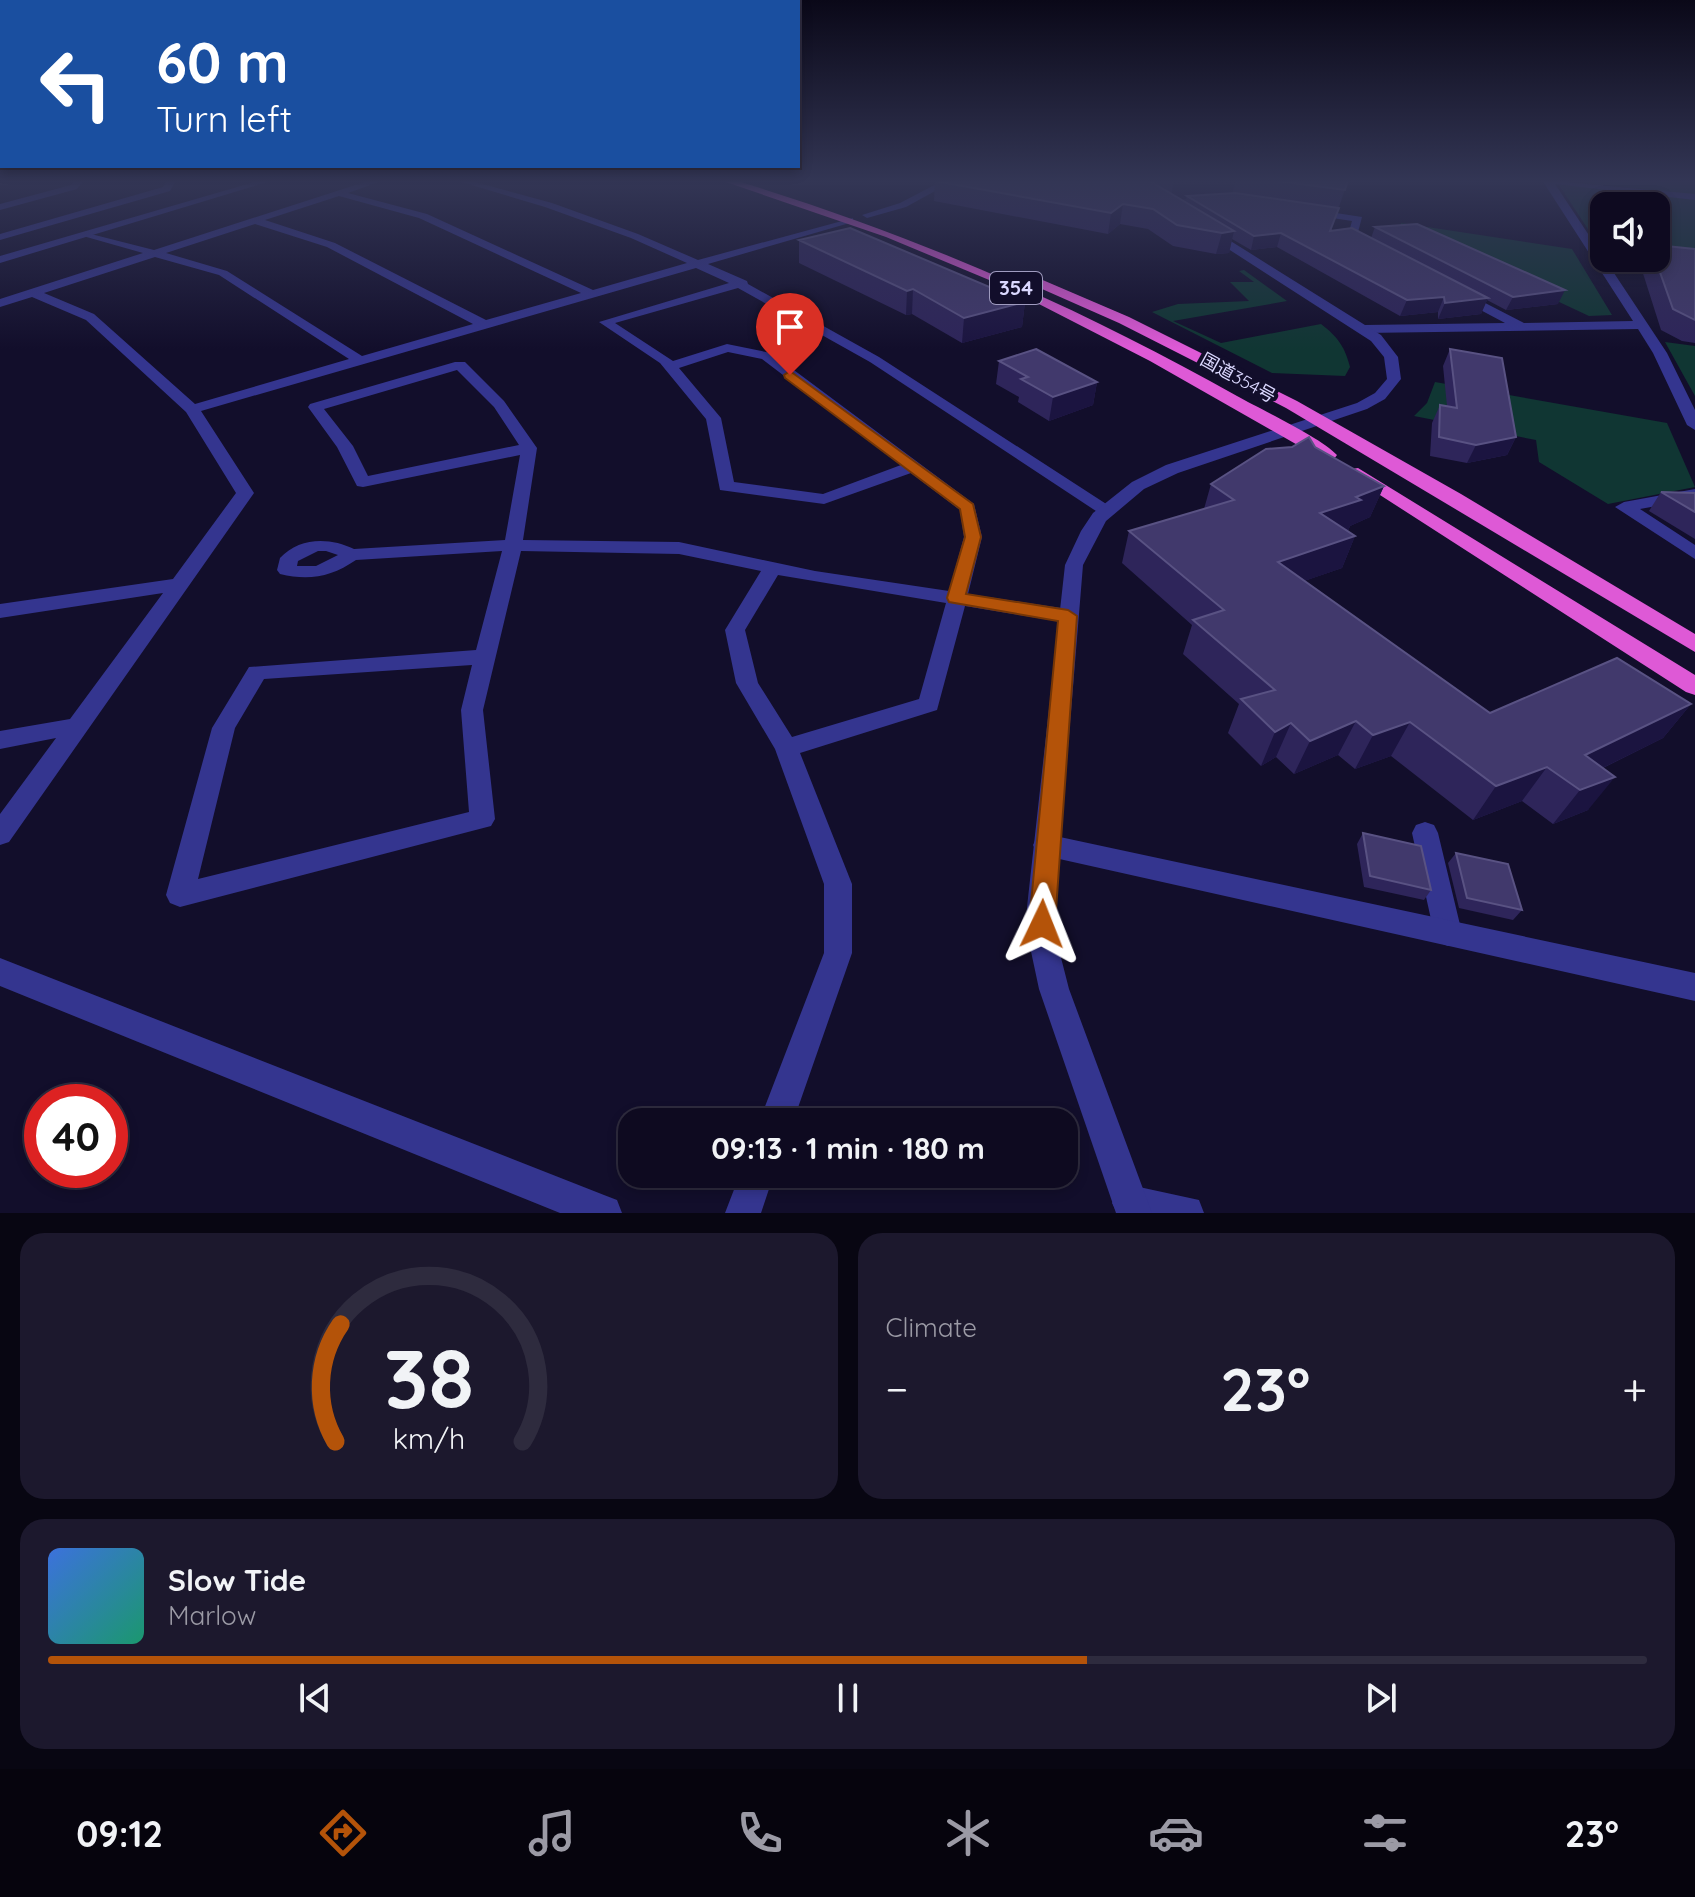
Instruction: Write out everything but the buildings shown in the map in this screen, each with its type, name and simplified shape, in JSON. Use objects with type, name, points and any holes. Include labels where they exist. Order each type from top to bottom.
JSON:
[{"type":"highway","name":"国道354号","points":[[893,237],[1049,303],[1290,432],[1695,686]]},
{"type":"highway","name":"国道354号","points":[[921,237],[1075,298],[1242,378],[1322,421],[1695,644]]},
{"type":"street","points":[[0,260],[78,237]]},
{"type":"street","points":[[97,237],[223,273],[361,361]]},
{"type":"street","points":[[0,303],[203,237]]},
{"type":"street","points":[[305,237],[331,245],[485,325]]},
{"type":"street","points":[[468,237],[593,294]]},
{"type":"street","points":[[635,237],[701,262],[846,340],[1105,509]]},
{"type":"street","points":[[192,409],[790,237]]},
{"type":"street","points":[[1186,1213],[1132,1208],[1054,989],[1043,942],[1041,907],[1046,845],[1074,565],[1085,538],[1105,509],[1142,482],[1172,469],[1322,421],[1380,396],[1394,379],[1391,357],[1376,338],[1215,237]]},
{"type":"street","points":[[1351,237],[1377,251]]},
{"type":"street","points":[[1584,237],[1660,353],[1695,425]]},
{"type":"street","points":[[743,283],[605,322],[670,366],[713,418],[726,486],[824,499],[912,467]]},
{"type":"street","points":[[1442,285],[1520,326]]},
{"type":"street","points":[[0,834],[245,493],[192,409],[90,317],[33,293]]},
{"type":"street","points":[[1364,329],[1642,325]]},
{"type":"street","points":[[670,366],[727,348],[766,356],[968,508],[973,537],[929,704],[786,748]]},
{"type":"street","points":[[485,657],[257,672],[224,728],[180,895],[482,819],[472,710],[513,545],[529,448],[499,404],[460,365],[315,407],[345,446],[363,482],[529,448]]},
{"type":"street","points":[[1695,494],[1624,507],[1695,553]]},
{"type":"street","points":[[351,555],[513,545],[679,548],[772,568],[1068,616]]},
{"type":"street","points":[[772,568],[735,630],[747,683],[786,748],[838,884],[838,953],[781,1108]]},
{"type":"street","points":[[0,611],[179,584]]},
{"type":"street","points":[[0,740],[77,726]]},
{"type":"street","points":[[1425,833],[1448,933]]},
{"type":"street","points":[[1046,845],[1695,987]]},
{"type":"street","points":[[0,972],[604,1213]]},
{"type":"street","points":[[743,1213],[752,1188]]},
{"type":"green space","points":[[1420,237],[1490,237],[1572,249],[1612,315],[1589,316]]},
{"type":"green space","points":[[1670,237],[1695,237],[1695,266],[1670,262]]},
{"type":"green space","points":[[1244,270],[1287,301],[1173,321],[1221,343],[1321,324],[1336,338],[1346,354],[1350,367],[1345,376],[1272,373],[1152,312],[1178,304],[1249,301],[1230,282],[1254,282],[1239,271]]},
{"type":"green space","points":[[1665,342],[1695,346],[1695,396]]},
{"type":"green space","points":[[1435,382],[1667,423],[1695,487],[1608,504],[1539,462],[1536,440],[1414,416],[1427,403]]},
{"type":"route","points":[[790,375],[968,508],[973,537],[956,598],[1068,616],[1041,907],[1042,924]]}]
